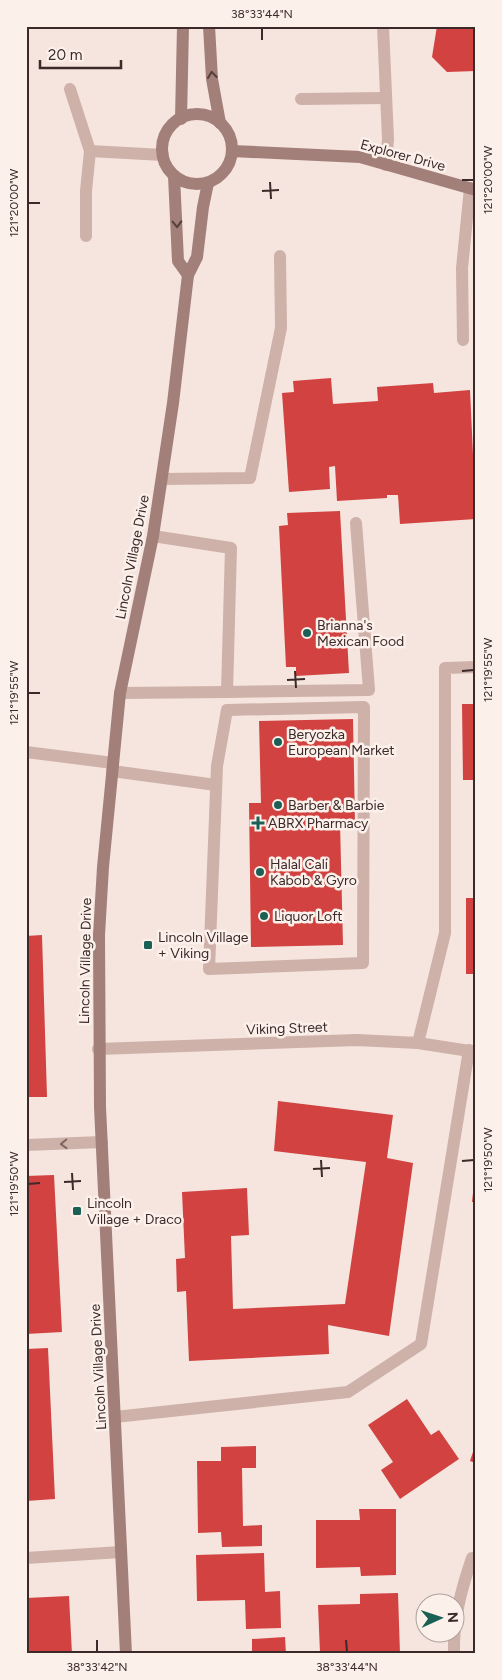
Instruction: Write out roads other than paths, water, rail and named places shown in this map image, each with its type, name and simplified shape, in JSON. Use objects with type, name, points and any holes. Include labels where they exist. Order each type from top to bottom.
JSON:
[{"type":"street","points":[[181,119],[183,26]]},
{"type":"street","points":[[208,26],[212,79],[220,123]]},
{"type":"street","points":[[383,26],[388,139],[386,165]]},
{"type":"street","points":[[70,89],[90,151],[86,192],[86,236]]},
{"type":"street","points":[[301,99],[385,98]]},
{"type":"street","points":[[198,114],[210,116],[220,123],[228,132],[232,151],[227,168],[219,177],[208,183],[184,182],[174,176],[166,166],[163,155],[163,142],[167,131],[181,119],[198,114]]},
{"type":"street","points":[[90,151],[163,155]]},
{"type":"street","name":"Explorer Drive","points":[[232,151],[360,157],[473,189]]},
{"type":"street","points":[[174,176],[178,261],[188,275]]},
{"type":"street","name":"Lincoln Village Drive","points":[[126,1654],[98,1049],[99,925],[120,693],[153,536],[188,275],[197,257],[208,183]]},
{"type":"street","points":[[463,340],[462,268],[473,189]]},
{"type":"street","points":[[162,479],[250,478],[280,328],[280,256]]},
{"type":"street","points":[[120,693],[369,690],[356,522]]},
{"type":"street","points":[[153,536],[230,548],[227,692]]},
{"type":"street","points":[[418,1043],[445,933],[445,668],[476,667]]},
{"type":"street","points":[[364,707],[363,963],[209,969],[216,785],[227,710],[364,707]]},
{"type":"street","points":[[26,752],[216,785]]},
{"type":"street","name":"Viking Street","points":[[98,1049],[357,1040],[418,1043],[472,1051]]},
{"type":"street","points":[[115,1416],[348,1392],[422,1344],[472,1051]]},
{"type":"street","points":[[26,1146],[102,1142]]},
{"type":"street","points":[[26,1558],[121,1552]]},
{"type":"street","points":[[454,1654],[456,1616],[462,1586],[472,1558]]},
{"type":"place","name":"Brianna's Mexican Food","points":[[307,633]]},
{"type":"place","name":"Beryozka European Market","points":[[278,742]]},
{"type":"place","name":"Barber & Barbie","points":[[278,805]]},
{"type":"place","name":"ABRX Pharmacy","points":[[258,823]]},
{"type":"place","name":"Halal Cali Kabob & Gyro","points":[[260,872]]},
{"type":"place","name":"Liquor Loft","points":[[264,916]]},
{"type":"place","name":"Lincoln Village + Viking","points":[[148,945]]},
{"type":"place","name":"Lincoln Village + Draco","points":[[77,1211]]}]
